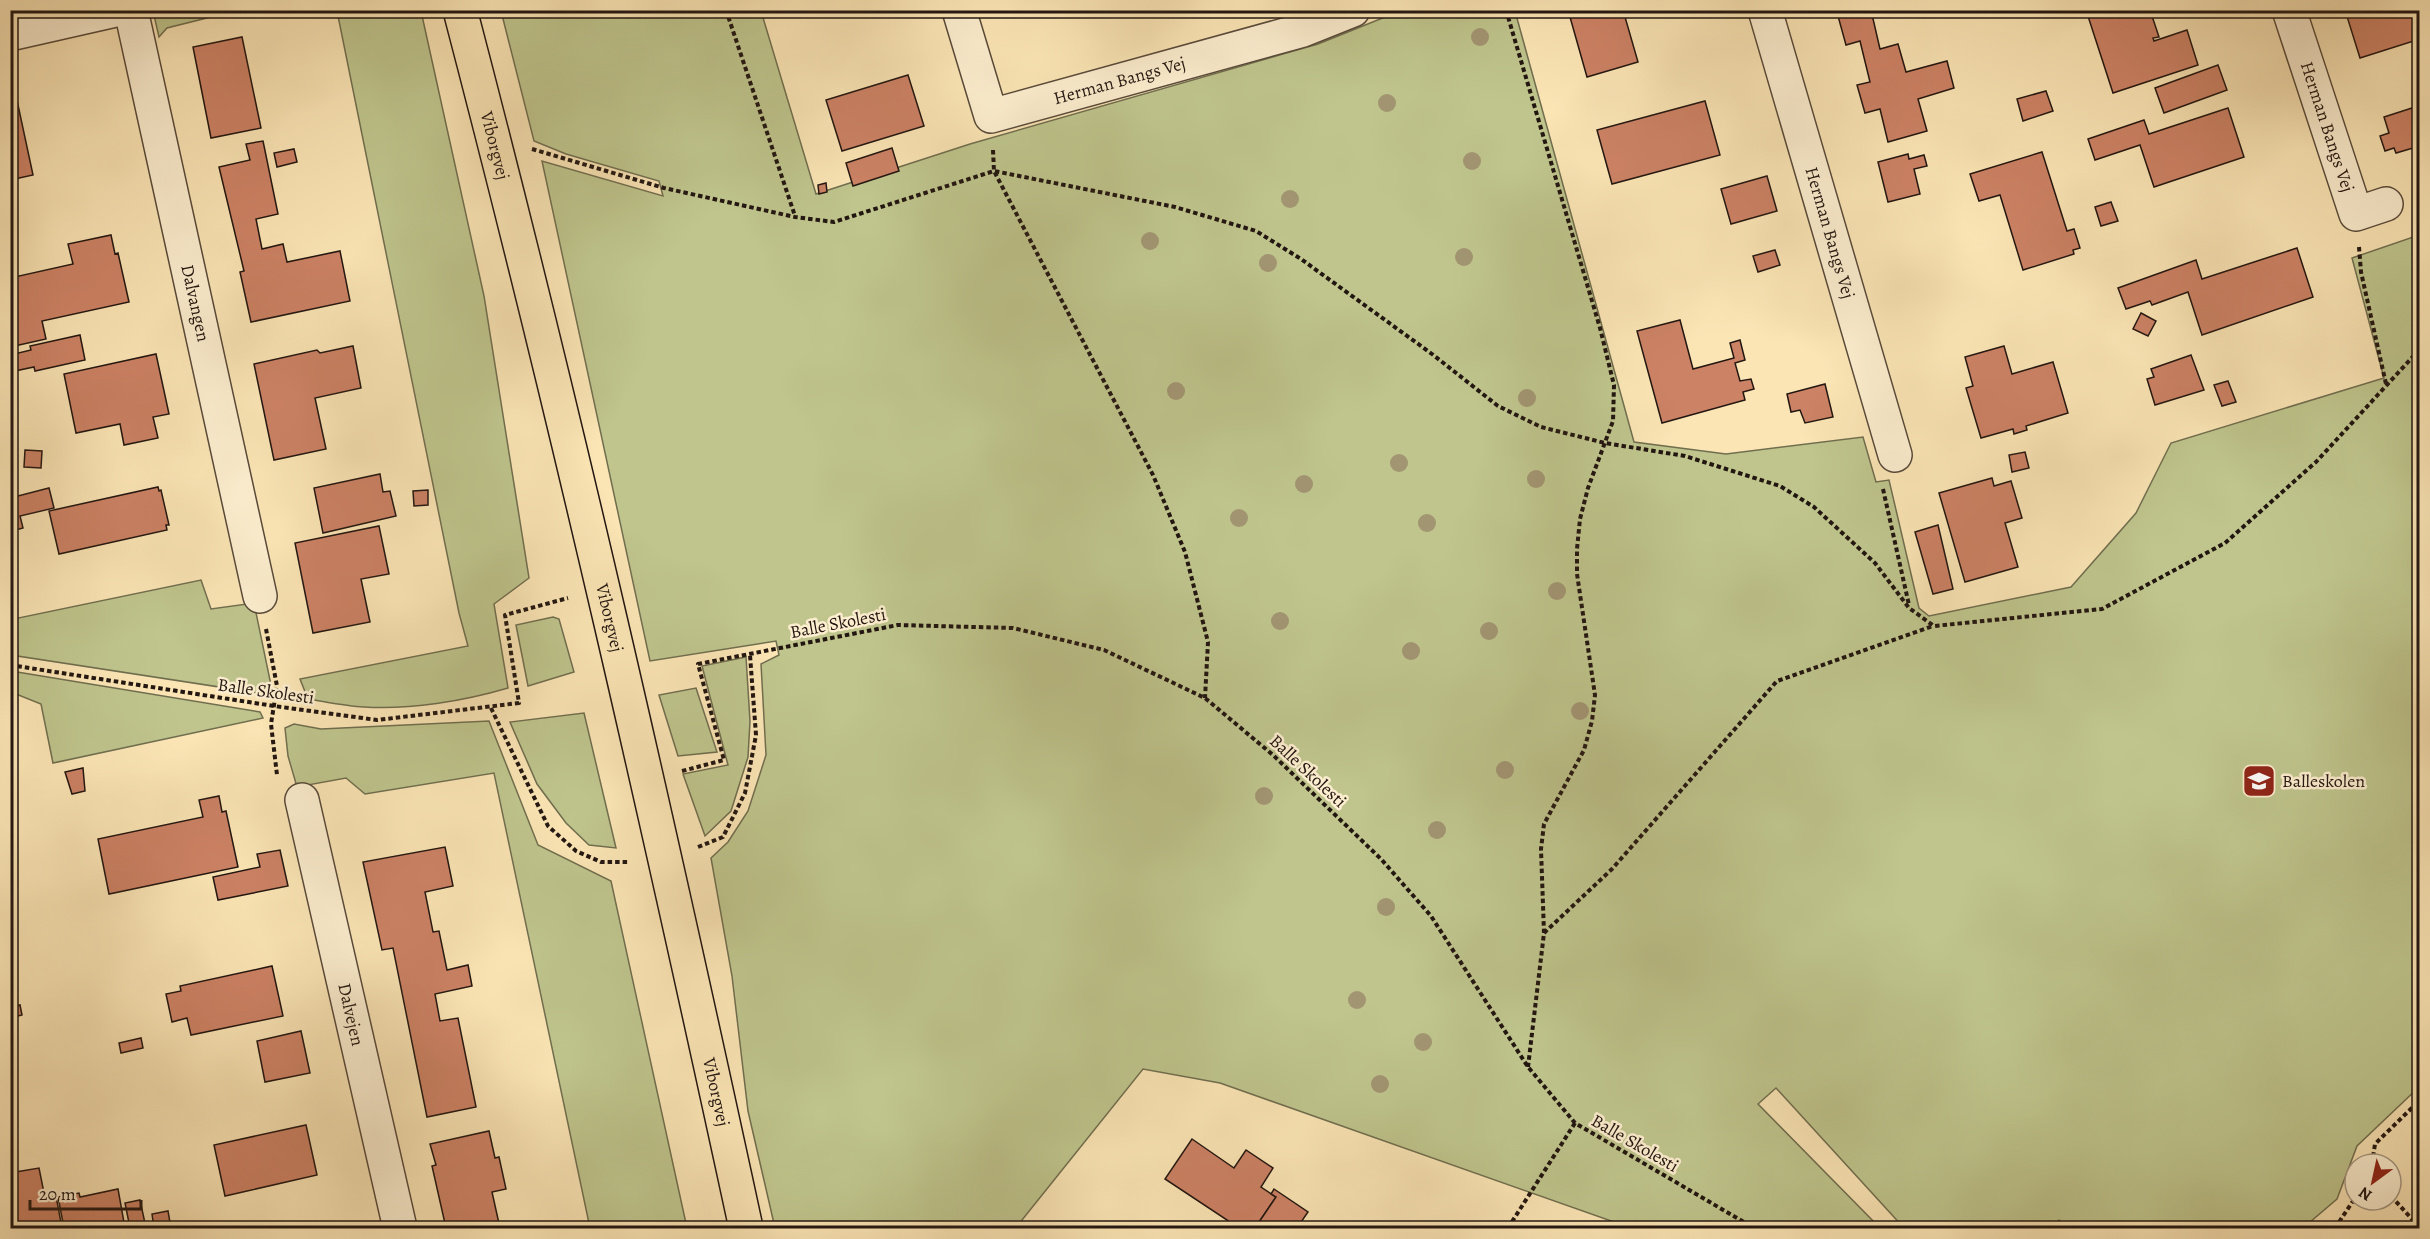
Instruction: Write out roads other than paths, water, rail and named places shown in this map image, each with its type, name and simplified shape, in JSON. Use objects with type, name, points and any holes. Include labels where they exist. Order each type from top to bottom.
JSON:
[{"type":"main road","name":"Viborgvej","points":[[460,10],[497,153],[602,588],[746,1228]]},
{"type":"street","points":[[10,34],[116,10]]},
{"type":"street","name":"Dalvangen","points":[[131,10],[260,596]]},
{"type":"street","name":"Herman Bangs Vej","points":[[959,10],[991,117],[1303,30],[1353,10]]},
{"type":"street","name":"Herman Bangs Vej","points":[[1766,10],[1895,455]]},
{"type":"street","name":"Herman Bangs Vej","points":[[2289,10],[2371,209]]},
{"type":"street","name":"Dalvejen","points":[[302,800],[400,1228]]},
{"type":"place","name":"Balleskolen","points":[[2259,781]]}]
